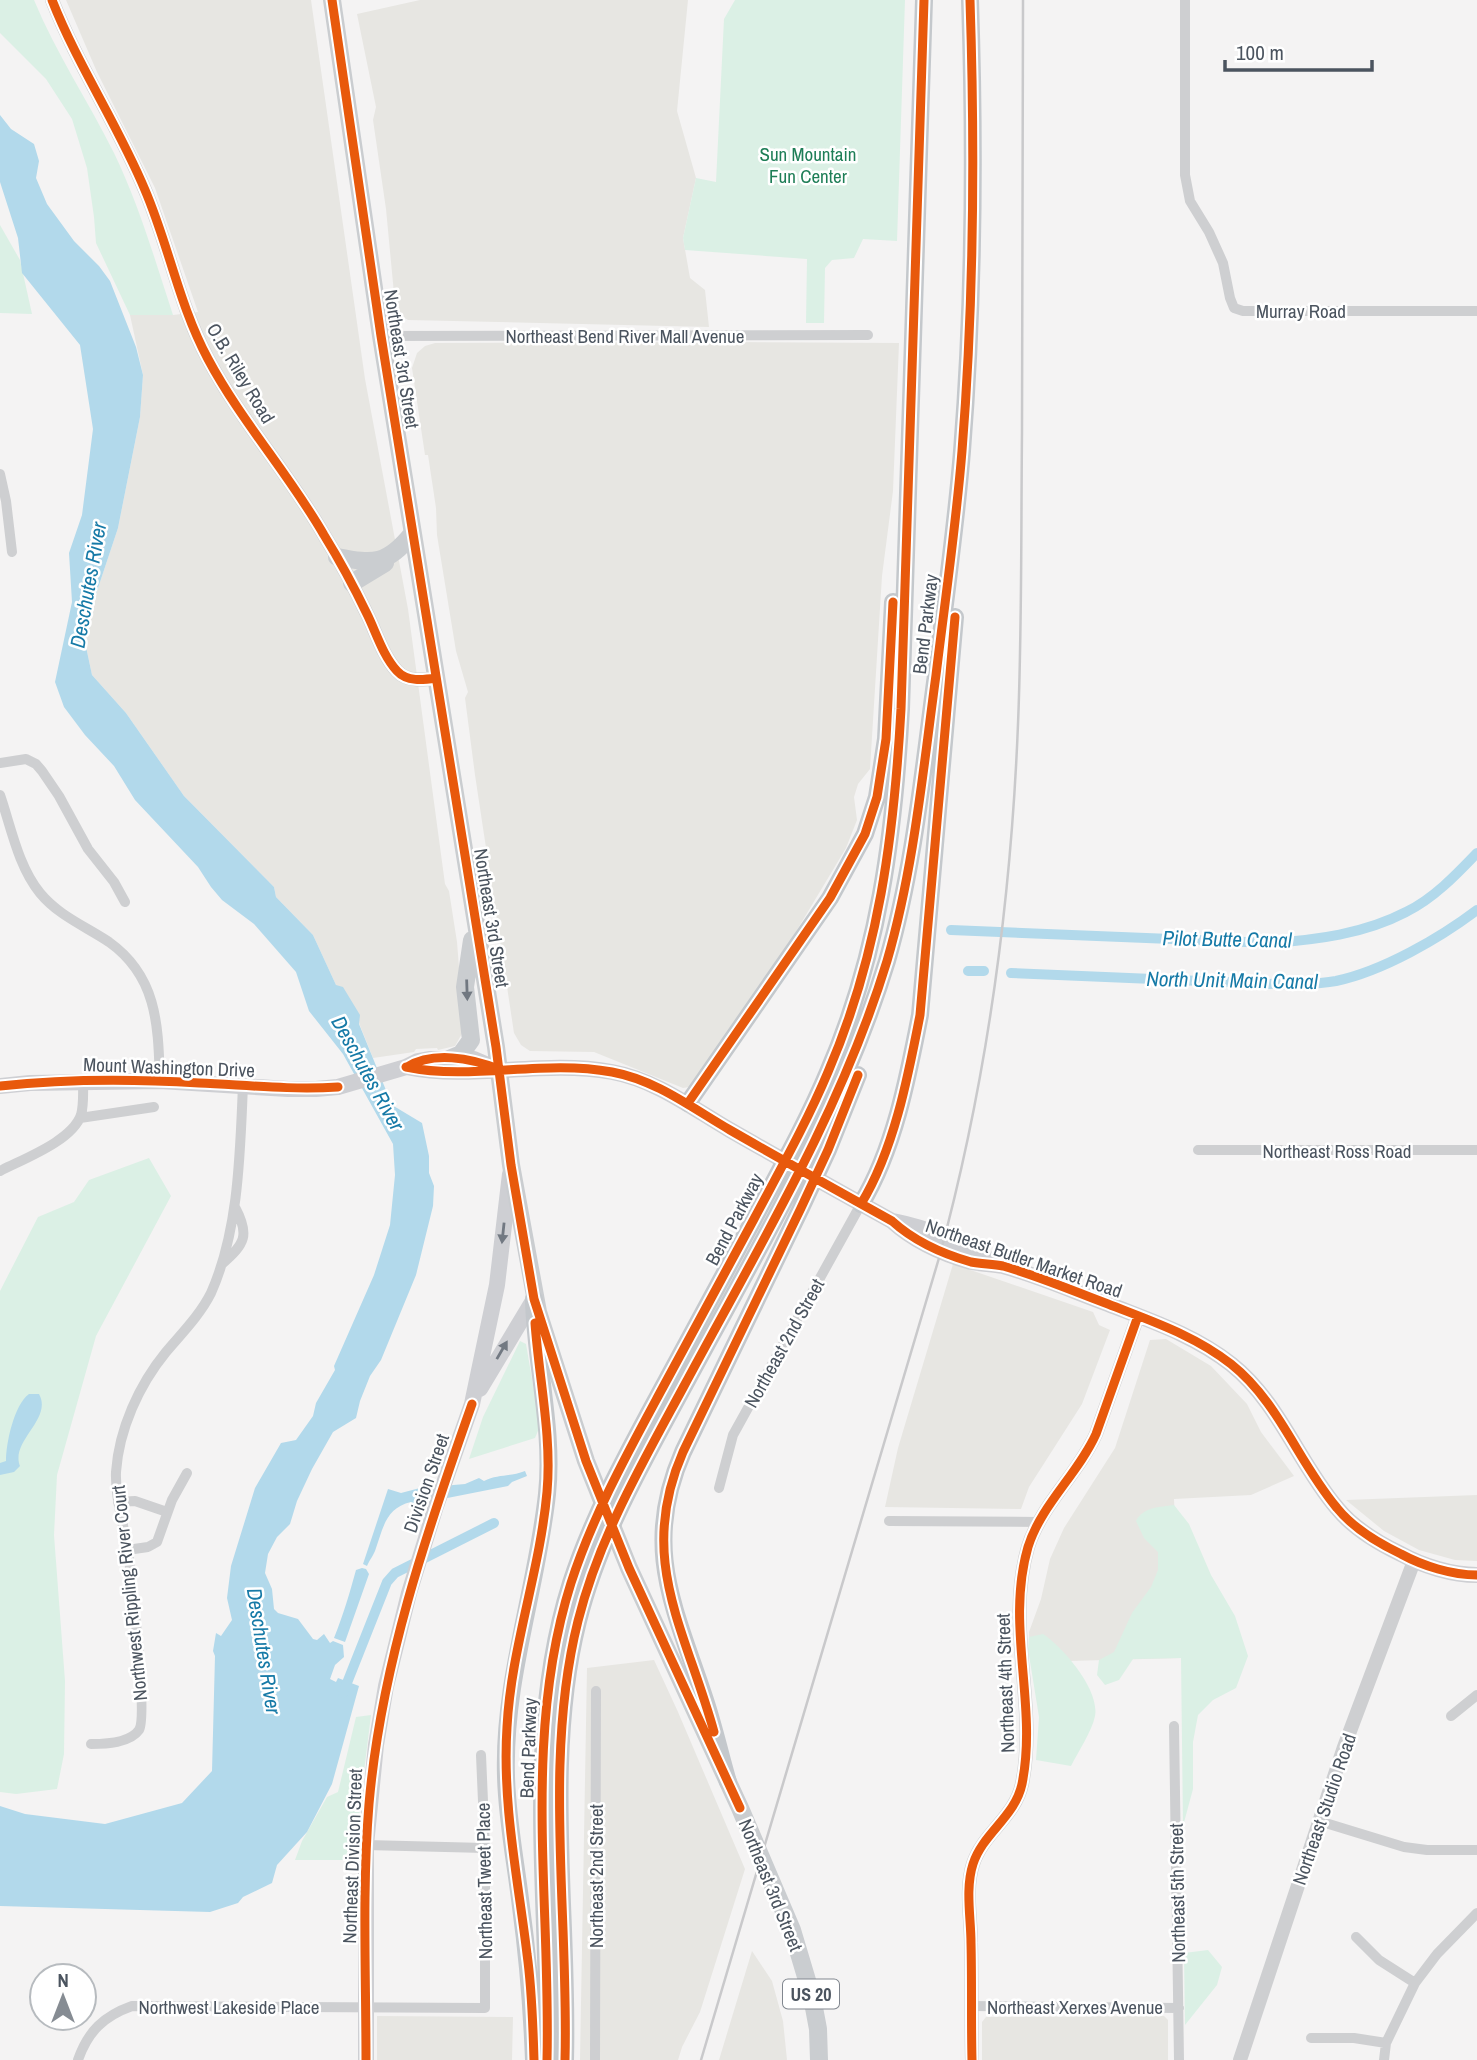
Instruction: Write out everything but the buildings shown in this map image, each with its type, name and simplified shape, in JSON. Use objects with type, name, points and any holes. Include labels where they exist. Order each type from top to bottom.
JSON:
[{"type":"highway","name":"Bend Parkway","points":[[547,2060],[549,2004],[543,1802],[545,1724],[556,1637],[571,1581],[615,1475],[769,1190],[814,1143],[828,1073],[848,1022],[868,956],[887,868],[898,758],[924,0]]},
{"type":"highway","name":"Bend Parkway","points":[[565,2060],[562,1734],[572,1648],[593,1574],[628,1490],[793,1204],[814,1143],[844,1080],[866,1024],[888,957],[906,880],[949,574],[962,455],[972,258],[970,0]]},
{"type":"highway","points":[[861,1204],[893,1125],[908,1077],[920,1016],[960,559],[962,455]]},
{"type":"highway","points":[[688,1103],[830,898],[865,834],[877,797],[886,739],[892,612],[908,495]]},
{"type":"highway","points":[[728,1782],[705,1700],[669,1594],[663,1552],[665,1505],[668,1489],[683,1452],[793,1204]]},
{"type":"highway","points":[[534,1298],[537,1358],[547,1436],[547,1491],[541,1536],[510,1693],[506,1776],[528,1957],[534,2060]]},
{"type":"main road","name":"Northeast 3rd Street","points":[[332,0],[381,336],[534,1298],[586,1461],[629,1568],[740,1808],[792,1930],[812,1997],[818,2029],[819,2060]]},
{"type":"main road","points":[[352,583],[391,559],[412,534]]},
{"type":"main road","points":[[337,557],[375,562],[398,551]]},
{"type":"main road","points":[[449,1059],[461,1054],[471,1040],[465,986],[475,923]]},
{"type":"main road","name":"Mount Washington Drive","points":[[0,1086],[83,1081],[160,1081],[288,1089],[338,1087],[406,1068],[418,1061],[474,1059],[498,1069]]},
{"type":"main road","name":"Northeast Butler Market Road","points":[[498,1069],[568,1067],[613,1072],[644,1082],[688,1103],[728,1129],[892,1221],[914,1225],[974,1250],[1000,1266],[1176,1330],[1208,1348],[1238,1370],[1274,1411],[1315,1480],[1338,1510],[1375,1540],[1414,1561],[1477,1575]]},
{"type":"main road","name":"Mount Washington Drive","points":[[406,1068],[431,1072],[474,1073],[498,1069]]},
{"type":"main road","name":"Division Street","points":[[415,1575],[472,1404],[497,1285],[511,1165]]},
{"type":"main road","name":"Division Street","points":[[472,1404],[534,1298]]},
{"type":"main road","name":"Northeast Division Street","points":[[366,2060],[366,1845],[376,1745],[386,1686],[415,1575]]},
{"type":"street","name":"O.B. Riley Road","points":[[52,0],[139,175],[185,309],[208,360],[285,472],[337,557],[397,672],[419,680],[436,678]]},
{"type":"street","name":"Murray Road","points":[[1185,0],[1185,175],[1190,201],[1209,232],[1223,263],[1234,308],[1243,311],[1477,311]]},
{"type":"street","name":"Northeast Bend River Mall Avenue","points":[[381,336],[868,335]]},
{"type":"street","points":[[0,474],[12,552]]},
{"type":"street","points":[[0,763],[26,758],[36,764],[59,796],[88,849],[114,881],[125,902]]},
{"type":"street","points":[[0,794],[20,856],[39,891],[60,913],[110,943],[130,961],[144,981],[155,1012],[160,1081]]},
{"type":"street","points":[[0,1171],[56,1142],[80,1118],[83,1081]]},
{"type":"street","name":"Northwest Rippling River Court","points":[[91,1744],[130,1738],[142,1725],[139,1663],[127,1550],[118,1502],[118,1454],[129,1416],[147,1380],[164,1354],[189,1327],[210,1295],[222,1264],[235,1207],[243,1085]]},
{"type":"street","points":[[80,1118],[154,1107]]},
{"type":"street","name":"Northeast Ross Road","points":[[1198,1150],[1477,1150]]},
{"type":"street","name":"Northeast 2nd Street","points":[[719,1488],[733,1435],[861,1204]]},
{"type":"street","name":"Northeast 4th Street","points":[[972,2060],[971,1874],[983,1843],[1010,1812],[1021,1785],[1027,1715],[1020,1659],[1019,1598],[1029,1544],[1045,1511],[1088,1452],[1101,1424],[1138,1315]]},
{"type":"street","points":[[127,1550],[148,1547],[156,1542],[179,1485],[187,1473]]},
{"type":"street","points":[[118,1502],[135,1501],[167,1512]]},
{"type":"street","points":[[889,1521],[1040,1522]]},
{"type":"street","name":"Northeast Studio Road","points":[[1240,2060],[1344,1747],[1414,1561]]},
{"type":"street","name":"Northeast 2nd Street","points":[[596,1691],[596,2060]]},
{"type":"street","points":[[1451,1716],[1477,1695]]},
{"type":"street","name":"Northeast 5th Street","points":[[1174,1726],[1179,2060]]},
{"type":"street","name":"Northeast Tweet Place","points":[[365,2007],[485,2008],[485,1848],[481,1755]]},
{"type":"street","points":[[1319,1821],[1404,1847],[1477,1850]]},
{"type":"street","points":[[366,1845],[485,1848]]},
{"type":"street","points":[[1384,2060],[1386,2043],[1415,1983],[1437,1954],[1477,1913]]},
{"type":"street","points":[[1356,1937],[1379,1960],[1415,1983]]},
{"type":"street","name":"Northwest Lakeside Place","points":[[78,2060],[90,2033],[114,2012],[132,2006],[365,2007]]},
{"type":"street","name":"Northeast Xerxes Avenue","points":[[971,2006],[1179,2008]]},
{"type":"street","points":[[1311,2038],[1354,2038],[1386,2043]]},
{"type":"shaded area","points":[[66,0],[311,0],[365,379],[408,609],[445,884],[449,891],[457,942],[464,1030],[455,1046],[438,1050],[416,1049],[414,1052],[373,1058],[359,1023],[336,985],[313,935],[276,897],[274,887],[184,796],[126,713],[92,675],[85,642],[88,618],[118,528],[140,417],[143,375],[130,315],[198,312],[155,188],[97,72]]},
{"type":"shaded area","points":[[420,0],[688,0],[677,111],[696,178],[683,238],[690,278],[705,290],[709,327],[408,320],[400,315],[395,304],[386,209],[373,120],[376,107],[357,14]]},
{"type":"shaded area","points":[[435,343],[899,343],[893,491],[882,576],[870,769],[858,784],[854,797],[857,820],[846,848],[779,960],[689,1087],[683,1088],[594,1052],[530,1051],[521,1045],[514,1033],[475,775],[465,698],[468,692],[456,651],[437,535],[428,455],[425,455],[412,368],[417,353],[425,346]]},
{"type":"shaded area","points":[[953,1264],[1093,1312],[1099,1325],[1110,1330],[1082,1404],[1029,1487],[1021,1509],[885,1507],[898,1448]]},
{"type":"shaded area","points":[[1166,1339],[1211,1366],[1247,1404],[1261,1432],[1294,1476],[1251,1495],[1174,1499],[1181,1658],[1030,1662],[1029,1632],[1041,1599],[1050,1559],[1064,1528],[1115,1448],[1150,1340]]},
{"type":"shaded area","points":[[1477,1495],[1477,1561],[1455,1560],[1419,1550],[1384,1531],[1346,1500]]},
{"type":"shaded area","points":[[654,1660],[745,1869],[700,2012],[678,2060],[580,2060],[587,1668]]},
{"type":"shaded area","points":[[752,1951],[772,1981],[783,2021],[787,2060],[719,2060]]},
{"type":"shaded area","points":[[377,2016],[513,2017],[512,2060],[377,2060]]},
{"type":"shaded area","points":[[1164,2016],[1168,2020],[1168,2060],[982,2060],[982,2022],[986,2017]]},
{"type":"green space","points":[[0,0],[34,0],[123,173],[173,315],[130,315],[96,243],[87,168],[72,119],[46,79],[0,33]]},
{"type":"green space","name":"Sun Mountain Fun Center","points":[[735,0],[905,0],[897,241],[863,239],[854,258],[832,260],[825,268],[824,323],[806,323],[807,259],[685,250],[683,238],[696,178],[716,182],[724,19]]},
{"type":"green space","points":[[0,225],[20,260],[32,314],[0,313]]},
{"type":"green space","points":[[149,1158],[171,1196],[96,1336],[57,1475],[54,1535],[65,1681],[64,1754],[57,1789],[16,1794],[0,1792],[0,1291],[38,1217],[74,1202],[89,1180]]},
{"type":"green space","points":[[520,1341],[526,1344],[540,1426],[535,1438],[469,1459],[483,1417]]},
{"type":"green space","points":[[1174,1505],[1189,1524],[1211,1575],[1235,1616],[1248,1656],[1236,1688],[1213,1700],[1198,1715],[1193,1742],[1193,1789],[1183,1826],[1181,1658],[1133,1659],[1119,1680],[1105,1685],[1097,1675],[1099,1660],[1114,1652],[1132,1613],[1151,1587],[1158,1570],[1158,1552],[1144,1538],[1136,1521],[1147,1510]]},
{"type":"green space","points":[[1043,1634],[1078,1670],[1092,1694],[1095,1706],[1091,1728],[1071,1766],[1036,1760],[1039,1717],[1028,1649],[1029,1637]]},
{"type":"green space","points":[[371,1715],[360,1804],[357,1860],[295,1860],[302,1841],[327,1797],[338,1792],[356,1717]]},
{"type":"green space","points":[[1208,1950],[1222,1967],[1217,1985],[1185,2025],[1184,1953]]},
{"type":"water","name":"Deschutes River","points":[[0,115],[11,129],[34,144],[39,161],[36,178],[47,204],[74,241],[110,281],[136,347],[143,375],[140,417],[118,528],[88,618],[85,642],[92,675],[126,713],[184,796],[274,887],[276,897],[313,935],[336,985],[343,987],[360,1015],[359,1024],[392,1105],[422,1123],[429,1156],[429,1173],[434,1186],[433,1206],[416,1275],[381,1360],[370,1376],[356,1418],[333,1432],[297,1501],[290,1524],[277,1537],[268,1554],[265,1573],[272,1589],[274,1609],[278,1613],[298,1619],[313,1639],[317,1640],[324,1634],[330,1643],[333,1641],[343,1645],[344,1657],[335,1665],[330,1679],[336,1682],[338,1678],[359,1686],[332,1784],[307,1832],[277,1865],[272,1883],[243,1897],[238,1903],[210,1912],[0,1906],[0,1806],[25,1814],[105,1824],[182,1803],[212,1771],[213,1651],[216,1633],[221,1636],[232,1620],[227,1598],[231,1566],[255,1488],[281,1443],[296,1440],[313,1416],[316,1403],[335,1370],[334,1366],[374,1275],[390,1225],[395,1175],[393,1144],[343,1054],[309,1011],[296,972],[254,924],[222,900],[198,867],[135,800],[114,766],[64,707],[55,682],[72,602],[69,553],[82,515],[93,429],[80,345],[22,273],[18,238],[0,182]]},
{"type":"water","points":[[29,1394],[39,1394],[41,1412],[21,1448],[20,1466],[14,1472],[0,1475],[0,1463],[6,1461],[7,1444],[15,1415]]},
{"type":"water","points":[[525,1471],[527,1476],[508,1486],[402,1505],[386,1520],[373,1555],[367,1566],[363,1564],[388,1489],[401,1493],[420,1488],[465,1484],[479,1478],[484,1481]]},
{"type":"water","points":[[362,1568],[369,1574],[345,1642],[334,1638],[356,1570]]},
{"type":"waterway","name":"Pilot Butte Canal","points":[[951,930],[1270,943],[1322,938],[1374,926],[1416,907],[1444,886],[1477,853]]},
{"type":"waterway","name":"North Unit Main Canal","points":[[1011,973],[1298,985],[1331,982],[1392,962],[1429,942],[1477,910]]},
{"type":"waterway","name":"North Unit Main Canal","points":[[968,971],[984,971]]},
{"type":"waterway","name":"North Unit Main Canal","points":[[343,1693],[387,1582],[395,1573],[494,1523]]},
{"type":"railway","points":[[701,2060],[939,1258],[956,1193],[983,1060],[1009,859],[1019,688],[1023,0]]},
{"type":"cycle path","points":[[52,0],[145,190],[189,318],[221,382],[296,490],[330,545],[392,665],[401,675],[410,679],[436,678]]},
{"type":"cycle path","points":[[332,0],[381,336],[534,1299],[586,1461],[629,1568],[740,1808]]},
{"type":"cycle path","points":[[547,2060],[543,1760],[547,1700],[556,1641],[571,1583],[600,1508],[624,1460],[820,1091],[860,983],[881,894],[894,803],[901,709],[924,0]]},
{"type":"cycle path","points":[[565,2060],[560,1783],[562,1728],[578,1621],[610,1530],[638,1472],[769,1231],[846,1072],[887,961],[904,890],[927,747],[962,451],[972,226],[970,0]]},
{"type":"cycle path","points":[[688,1103],[830,898],[865,834],[877,797],[886,739],[893,602]]},
{"type":"cycle path","points":[[861,1204],[873,1183],[891,1137],[905,1088],[920,1015],[955,617]]},
{"type":"cycle path","points":[[407,1067],[428,1059],[452,1058],[498,1069]]},
{"type":"cycle path","points":[[406,1067],[457,1072],[586,1069],[612,1072],[644,1081],[892,1221],[919,1241],[940,1251],[971,1262],[1003,1266],[1030,1274],[1187,1337],[1217,1354],[1248,1379],[1275,1414],[1323,1490],[1344,1516],[1359,1529],[1419,1562],[1448,1572],[1477,1575]]},
{"type":"cycle path","points":[[714,1732],[670,1594],[664,1527],[670,1491],[683,1452],[828,1150],[858,1075]]},
{"type":"cycle path","points":[[0,1086],[124,1080],[285,1088],[338,1087]]},
{"type":"cycle path","points":[[972,2060],[969,1883],[978,1853],[1013,1806],[1022,1784],[1026,1725],[1020,1606],[1028,1547],[1050,1503],[1080,1463],[1096,1434],[1138,1316]]},
{"type":"cycle path","points":[[534,2060],[530,1980],[512,1841],[506,1755],[514,1668],[547,1492],[548,1450],[535,1323]]},
{"type":"cycle path","points":[[366,2060],[366,1868],[375,1753],[408,1601],[422,1551],[472,1404]]}]
